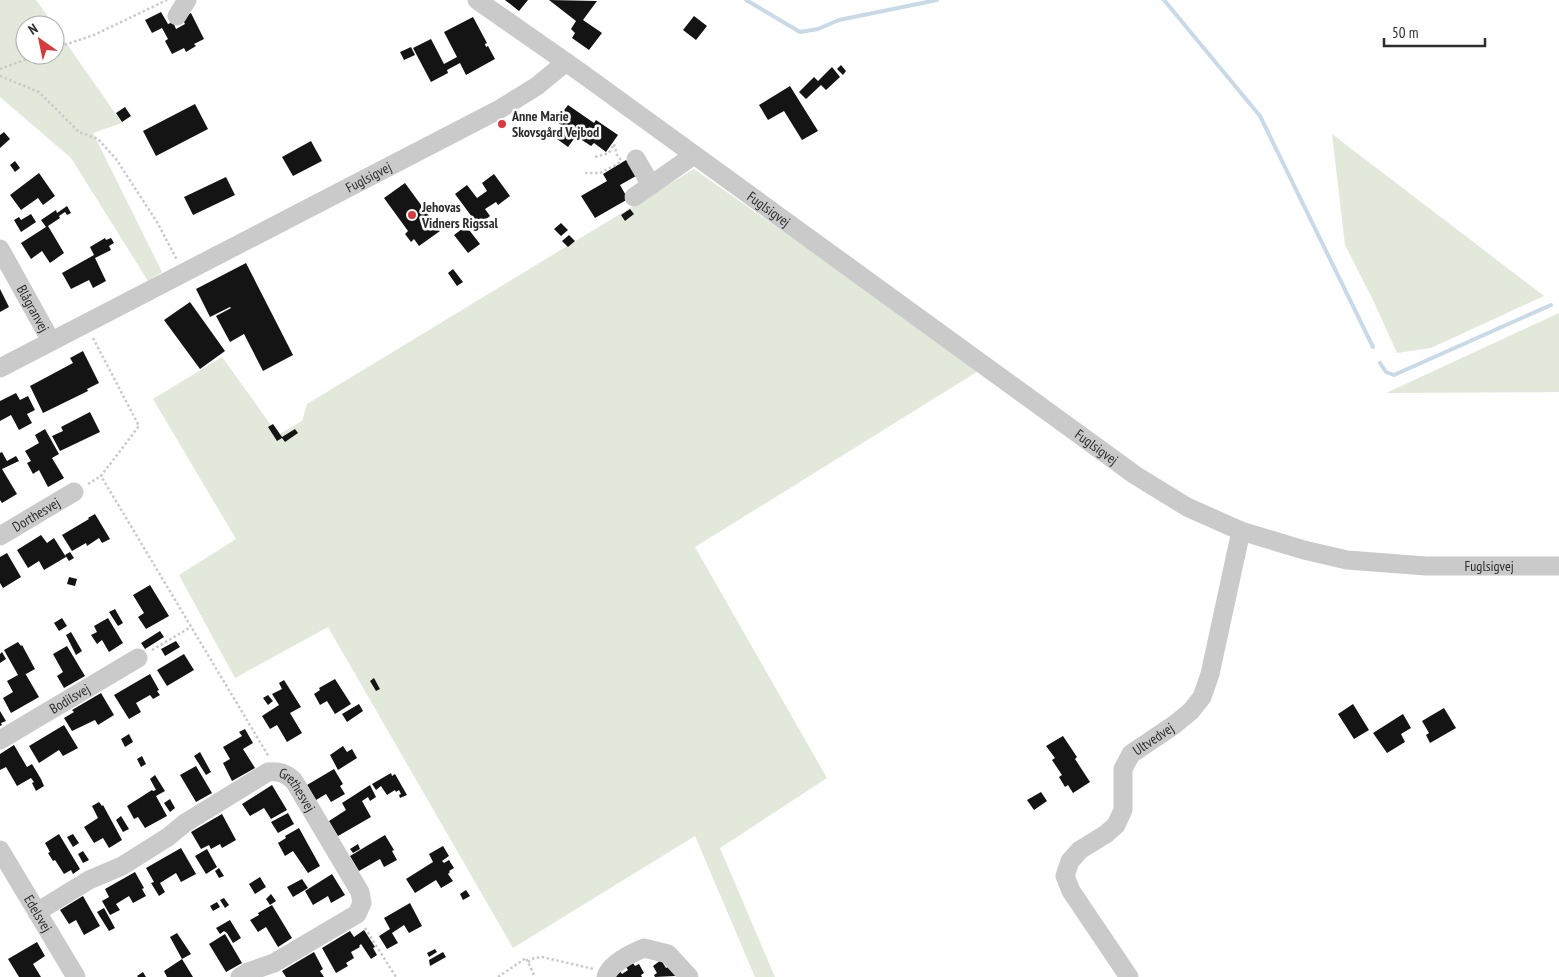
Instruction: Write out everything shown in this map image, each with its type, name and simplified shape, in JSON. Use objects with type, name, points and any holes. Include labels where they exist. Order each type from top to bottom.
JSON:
[{"type":"street","points":[[178,16],[188,0]]},
{"type":"street","points":[[477,0],[566,62]]},
{"type":"street","name":"Fuglsigvej","points":[[0,368],[500,109],[537,86],[566,62],[1136,475],[1187,507],[1241,531],[1304,550],[1347,560],[1426,566],[1559,566]]},
{"type":"street","points":[[634,197],[694,155]]},
{"type":"street","points":[[629,160],[651,185]]},
{"type":"street","name":"Blågranvej","points":[[0,249],[51,342]]},
{"type":"street","name":"Dorthesvej","points":[[0,536],[74,492]]},
{"type":"street","name":"Ultvedvej","points":[[1129,977],[1071,891],[1065,876],[1070,862],[1080,850],[1106,834],[1116,824],[1123,810],[1123,770],[1131,754],[1174,725],[1202,697],[1210,674],[1241,531]]},
{"type":"street","name":"Bodilsvej","points":[[0,740],[138,658]]},
{"type":"street","name":"Grethesvej","points":[[37,912],[88,880],[122,866],[168,837],[185,823],[268,772],[277,771],[287,774],[294,781],[360,892],[362,903],[357,914]]},
{"type":"street","name":"Edelsvej","points":[[0,850],[76,977]]},
{"type":"street","points":[[240,977],[248,972],[274,963],[357,914]]},
{"type":"street","points":[[607,974],[612,966],[642,949],[648,948],[668,954],[689,977]]},
{"type":"path","points":[[65,45],[94,35],[167,0]]},
{"type":"path","points":[[0,69],[15,63]]},
{"type":"path","points":[[0,76],[38,92],[79,132],[98,139],[116,159],[157,222],[185,273]]},
{"type":"path","points":[[595,157],[609,153],[614,144],[617,155],[629,160]]},
{"type":"path","points":[[585,173],[600,173],[629,160]]},
{"type":"path","points":[[86,324],[140,426],[101,476],[277,771]]},
{"type":"path","points":[[138,658],[191,627]]},
{"type":"path","points":[[357,914],[396,977]]},
{"type":"path","points":[[528,962],[534,958],[542,957],[607,974]]},
{"type":"path","points":[[498,977],[526,958],[536,977]]},
{"type":"shaded area","points":[[0,0],[36,0],[47,15],[15,15],[15,65],[65,65],[65,41],[122,123],[93,133],[162,272],[148,281],[71,158],[0,97]]},
{"type":"shaded area","points":[[1332,134],[1544,296],[1431,348],[1397,353],[1345,245]]},
{"type":"shaded area","points":[[694,169],[980,370],[695,547],[827,778],[720,848],[775,977],[755,977],[695,836],[513,948],[328,627],[235,678],[179,575],[236,539],[153,399],[222,357],[278,435],[302,421],[307,404]]},
{"type":"shaded area","points":[[1559,313],[1559,392],[1386,393]]},
{"type":"building","points":[[505,0],[528,0],[519,11]]},
{"type":"building","points":[[549,0],[597,1],[583,20],[602,33],[589,50],[572,38],[575,33],[571,29],[576,21]]},
{"type":"building","points":[[161,12],[168,24],[173,22],[176,29],[185,24],[182,18],[191,13],[204,39],[194,44],[196,46],[186,52],[184,48],[172,54],[165,41],[168,39],[162,28],[152,33],[145,20]]},
{"type":"building","points":[[694,16],[707,26],[696,40],[683,30]]},
{"type":"building","points":[[473,17],[487,43],[485,44],[486,47],[488,46],[495,59],[466,75],[460,63],[447,70],[448,73],[431,82],[413,48],[431,39],[444,64],[457,57],[444,32]]},
{"type":"building","points":[[411,47],[415,55],[404,60],[400,52]]},
{"type":"building","points":[[841,65],[846,71],[843,75],[837,69]]},
{"type":"building","points":[[832,67],[840,77],[826,90],[821,85],[806,99],[799,92],[814,77],[818,81]]},
{"type":"building","points":[[790,86],[818,131],[802,140],[784,111],[768,120],[759,105]]},
{"type":"building","points":[[195,104],[208,129],[156,156],[143,131]]},
{"type":"building","points":[[568,105],[594,123],[596,120],[618,135],[606,152],[594,143],[591,146],[576,136],[568,147],[553,136],[561,125],[556,121]]},
{"type":"building","points":[[125,107],[131,116],[122,122],[116,113]]},
{"type":"building","points":[[4,132],[10,139],[0,148],[0,135]]},
{"type":"building","points":[[311,141],[322,161],[293,176],[282,157]]},
{"type":"building","points":[[626,160],[636,176],[620,185],[628,199],[595,218],[581,196],[607,181],[603,174]]},
{"type":"building","points":[[15,161],[20,168],[15,172],[10,165]]},
{"type":"building","points":[[39,173],[55,196],[43,205],[38,198],[21,210],[10,195]]},
{"type":"building","points":[[494,174],[510,196],[498,205],[496,202],[485,209],[490,216],[478,225],[455,194],[467,185],[477,198],[487,191],[482,183]]},
{"type":"building","points":[[226,177],[235,195],[193,215],[184,197]]},
{"type":"building","name":"Jehovas Vidners Rigssal","points":[[405,183],[440,231],[419,246],[414,239],[411,242],[405,234],[408,231],[384,198]]},
{"type":"building","points":[[67,206],[71,213],[67,215],[65,212],[48,226],[64,253],[50,263],[42,251],[31,259],[21,243],[46,227],[41,220],[56,210],[57,213]]},
{"type":"building","points":[[630,209],[634,214],[625,221],[621,215]]},
{"type":"building","points":[[31,214],[36,222],[21,232],[14,220],[19,217],[21,220]]},
{"type":"building","points":[[561,223],[568,230],[561,236],[554,229]]},
{"type":"building","points":[[466,226],[480,244],[468,253],[454,235]]},
{"type":"building","points":[[569,235],[575,241],[568,247],[562,241]]},
{"type":"building","points":[[105,238],[106,240],[111,238],[114,243],[109,246],[111,250],[95,258],[106,281],[93,288],[89,280],[71,289],[62,273],[94,255],[90,247]]},
{"type":"building","points":[[246,263],[293,355],[263,371],[244,334],[230,342],[216,316],[231,308],[210,317],[196,289]]},
{"type":"building","points":[[453,269],[463,282],[457,286],[448,273]]},
{"type":"building","points":[[0,289],[9,307],[0,312]]},
{"type":"building","points":[[190,302],[225,351],[200,369],[164,320]]},
{"type":"building","points":[[83,351],[99,383],[87,389],[88,391],[43,413],[30,386],[73,363],[70,358]]},
{"type":"building","points":[[16,393],[20,400],[28,396],[35,410],[27,414],[32,423],[19,430],[11,415],[0,421],[0,401]]},
{"type":"building","points":[[90,412],[100,432],[60,451],[52,436],[63,431],[61,427]]},
{"type":"building","points":[[273,424],[282,437],[295,429],[298,433],[285,442],[282,438],[277,441],[268,427]]},
{"type":"building","points":[[45,429],[59,454],[52,458],[64,478],[48,487],[39,470],[33,474],[27,463],[31,461],[25,451],[39,443],[35,435]]},
{"type":"building","points":[[2,452],[7,461],[16,456],[19,461],[2,469],[17,494],[2,503],[0,500],[0,453]]},
{"type":"building","points":[[95,514],[110,539],[102,543],[99,538],[87,546],[86,543],[72,551],[62,535]]},
{"type":"building","points":[[41,535],[47,543],[54,538],[66,557],[44,570],[39,561],[28,568],[17,550]]},
{"type":"building","points":[[70,552],[74,558],[69,561],[65,555]]},
{"type":"building","points":[[7,553],[21,577],[3,588],[0,583],[0,557]]},
{"type":"building","points":[[69,577],[77,579],[75,586],[67,584]]},
{"type":"building","points":[[150,585],[169,616],[146,629],[138,617],[144,613],[133,595]]},
{"type":"building","points":[[115,609],[123,623],[118,626],[109,612]]},
{"type":"building","points":[[62,618],[67,626],[59,631],[54,623]]},
{"type":"building","points":[[108,618],[123,643],[109,652],[102,640],[97,644],[91,635],[97,632],[94,626]]},
{"type":"building","points":[[160,631],[164,637],[145,649],[141,643]]},
{"type":"building","points":[[71,632],[82,651],[76,655],[66,635]]},
{"type":"building","points":[[176,641],[180,647],[165,656],[161,649]]},
{"type":"building","points":[[18,642],[22,645],[35,669],[25,673],[39,697],[11,713],[3,698],[13,692],[7,681],[18,675],[4,650]]},
{"type":"building","points":[[67,646],[85,676],[64,688],[57,676],[63,672],[53,654]]},
{"type":"building","points":[[2,652],[6,659],[0,663],[0,654]]},
{"type":"building","points":[[184,654],[194,670],[167,686],[157,670]]},
{"type":"building","points":[[150,674],[160,695],[153,699],[150,695],[136,703],[141,712],[129,719],[114,695]]},
{"type":"building","points":[[374,678],[380,689],[376,691],[370,681]]},
{"type":"building","points":[[335,679],[351,704],[335,714],[327,701],[320,705],[314,694],[320,690],[319,688]]},
{"type":"building","points":[[284,680],[301,707],[290,713],[302,733],[287,742],[277,725],[270,729],[262,716],[279,705],[272,694],[282,689],[279,683]]},
{"type":"building","points":[[101,693],[114,715],[98,725],[95,720],[72,731],[64,718],[74,712],[72,710]]},
{"type":"building","points":[[268,695],[273,701],[268,705],[263,698]]},
{"type":"building","points":[[359,704],[363,711],[347,722],[342,714]]},
{"type":"building","points":[[1353,704],[1369,730],[1354,739],[1338,714]]},
{"type":"building","points":[[1444,708],[1456,728],[1430,743],[1426,735],[1429,733],[1422,721]]},
{"type":"building","points":[[0,711],[6,721],[1,723],[2,725],[0,726]]},
{"type":"building","points":[[1403,714],[1411,728],[1401,734],[1405,742],[1387,753],[1373,733]]},
{"type":"building","points":[[64,725],[78,748],[63,756],[59,750],[39,763],[29,746]]},
{"type":"building","points":[[245,729],[253,743],[243,749],[255,768],[232,781],[223,763],[230,759],[223,747],[242,736],[239,732]]},
{"type":"building","points":[[129,734],[133,742],[125,747],[121,739]]},
{"type":"building","points":[[1063,736],[1090,782],[1073,793],[1068,785],[1065,787],[1059,777],[1062,775],[1052,760],[1055,758],[1046,746]]},
{"type":"building","points":[[14,745],[27,767],[32,764],[41,779],[44,786],[36,791],[31,778],[17,786],[6,767],[0,770],[0,754]]},
{"type":"building","points":[[343,746],[347,752],[352,749],[357,758],[338,770],[330,755]]},
{"type":"building","points":[[200,752],[211,772],[206,775],[194,756]]},
{"type":"building","points":[[142,756],[146,764],[141,767],[137,759]]},
{"type":"building","points":[[196,766],[212,793],[196,802],[180,775]]},
{"type":"building","points":[[334,769],[343,784],[340,786],[345,794],[331,802],[326,794],[316,800],[307,785]]},
{"type":"building","points":[[391,773],[392,776],[395,774],[407,795],[400,798],[399,790],[396,792],[395,790],[387,795],[381,786],[376,790],[372,784]]},
{"type":"building","points":[[155,775],[165,791],[156,796],[167,816],[145,828],[138,817],[134,819],[127,806],[152,790],[156,790],[150,779]]},
{"type":"building","points":[[272,785],[287,810],[271,819],[264,808],[250,816],[242,804]]},
{"type":"building","points":[[370,785],[376,797],[370,801],[368,797],[362,801],[371,817],[338,836],[329,821],[346,810],[342,803]]},
{"type":"building","points":[[1041,792],[1047,801],[1034,810],[1027,800]]},
{"type":"building","points":[[170,799],[175,808],[170,812],[164,803]]},
{"type":"building","points":[[99,802],[103,805],[122,840],[109,848],[103,838],[94,843],[84,827],[98,818],[92,806]]},
{"type":"building","points":[[288,813],[294,824],[278,833],[271,822]]},
{"type":"building","points":[[222,814],[236,840],[222,848],[220,844],[211,849],[209,845],[201,849],[191,832]]},
{"type":"building","points":[[121,816],[129,829],[123,832],[116,820]]},
{"type":"building","points":[[299,828],[320,866],[308,873],[293,851],[285,856],[278,843],[286,838],[285,836]]},
{"type":"building","points":[[59,834],[80,869],[73,874],[71,870],[64,874],[48,853],[50,852],[45,843]]},
{"type":"building","points":[[73,834],[79,843],[73,847],[67,837]]},
{"type":"building","points":[[385,835],[394,850],[392,851],[397,860],[384,867],[380,859],[359,871],[350,856]]},
{"type":"building","points":[[358,844],[360,849],[353,853],[350,849]]},
{"type":"building","points":[[443,846],[449,856],[442,861],[444,863],[449,860],[454,868],[448,874],[453,881],[441,888],[436,880],[415,893],[406,879],[433,862],[429,854]]},
{"type":"building","points":[[181,848],[196,874],[181,882],[176,873],[160,883],[165,892],[159,896],[151,883],[154,882],[146,868]]},
{"type":"building","points":[[207,849],[217,867],[206,874],[195,856]]},
{"type":"building","points":[[83,851],[89,860],[83,863],[78,854]]},
{"type":"building","points":[[219,868],[224,876],[219,878],[215,871]]},
{"type":"building","points":[[135,872],[144,888],[142,889],[146,896],[133,903],[129,896],[116,904],[120,910],[110,915],[102,901],[109,897],[105,889]]},
{"type":"building","points":[[332,874],[345,895],[331,903],[328,896],[313,905],[305,891]]},
{"type":"building","points":[[260,877],[266,887],[255,894],[249,884]]},
{"type":"building","points":[[302,879],[308,888],[293,897],[287,887]]},
{"type":"building","points":[[466,890],[470,896],[463,900],[460,894]]},
{"type":"building","points":[[271,894],[276,901],[270,905],[266,899]]},
{"type":"building","points":[[83,896],[100,926],[84,935],[76,920],[69,924],[60,910]]},
{"type":"building","points":[[224,898],[229,905],[225,908],[220,900]]},
{"type":"building","points":[[217,902],[220,907],[213,911],[210,906]]},
{"type":"building","points":[[410,903],[422,926],[409,933],[404,925],[392,933],[398,943],[387,949],[379,936],[390,929],[384,918]]},
{"type":"building","points":[[272,905],[292,938],[278,947],[266,927],[258,932],[250,920]]},
{"type":"building","points":[[104,908],[115,928],[109,931],[97,912]]},
{"type":"building","points":[[230,920],[241,938],[233,943],[227,933],[224,931],[220,934],[216,928]]},
{"type":"building","points":[[364,930],[375,947],[373,948],[377,955],[371,959],[361,944],[360,947],[351,952],[354,958],[346,963],[348,966],[336,973],[322,948],[350,931],[354,937]]},
{"type":"building","points":[[177,933],[191,954],[182,959],[170,937]]},
{"type":"building","points":[[225,934],[242,963],[226,972],[209,944]]},
{"type":"building","points":[[37,942],[45,956],[33,964],[41,977],[19,977],[8,959]]},
{"type":"building","points":[[435,949],[437,952],[429,957],[427,953]]},
{"type":"building","points":[[314,952],[323,969],[320,971],[324,977],[286,977],[282,971]]},
{"type":"building","points":[[443,952],[446,957],[430,966],[429,960]]},
{"type":"building","points":[[182,959],[193,977],[167,977],[164,971]]},
{"type":"building","points":[[661,960],[666,968],[670,966],[676,976],[655,977],[654,975],[657,973],[653,966]]},
{"type":"building","points":[[633,963],[635,966],[639,964],[644,973],[641,975],[642,977],[614,977],[620,971],[622,974],[628,970],[626,967]]},
{"type":"building","points":[[143,972],[146,977],[137,976]]},
{"type":"waterway","points":[[746,0],[800,32],[818,29],[839,20],[937,0]]},
{"type":"waterway","points":[[1164,0],[1260,116],[1373,347]]},
{"type":"waterway","points":[[1380,363],[1386,372],[1394,375],[1551,305]]},
{"type":"place","name":"Anne Marie Skovsgård Vejbod","points":[[502,124]]},
{"type":"place","name":"Jehovas Vidners Rigssal","points":[[412,215]]}]
